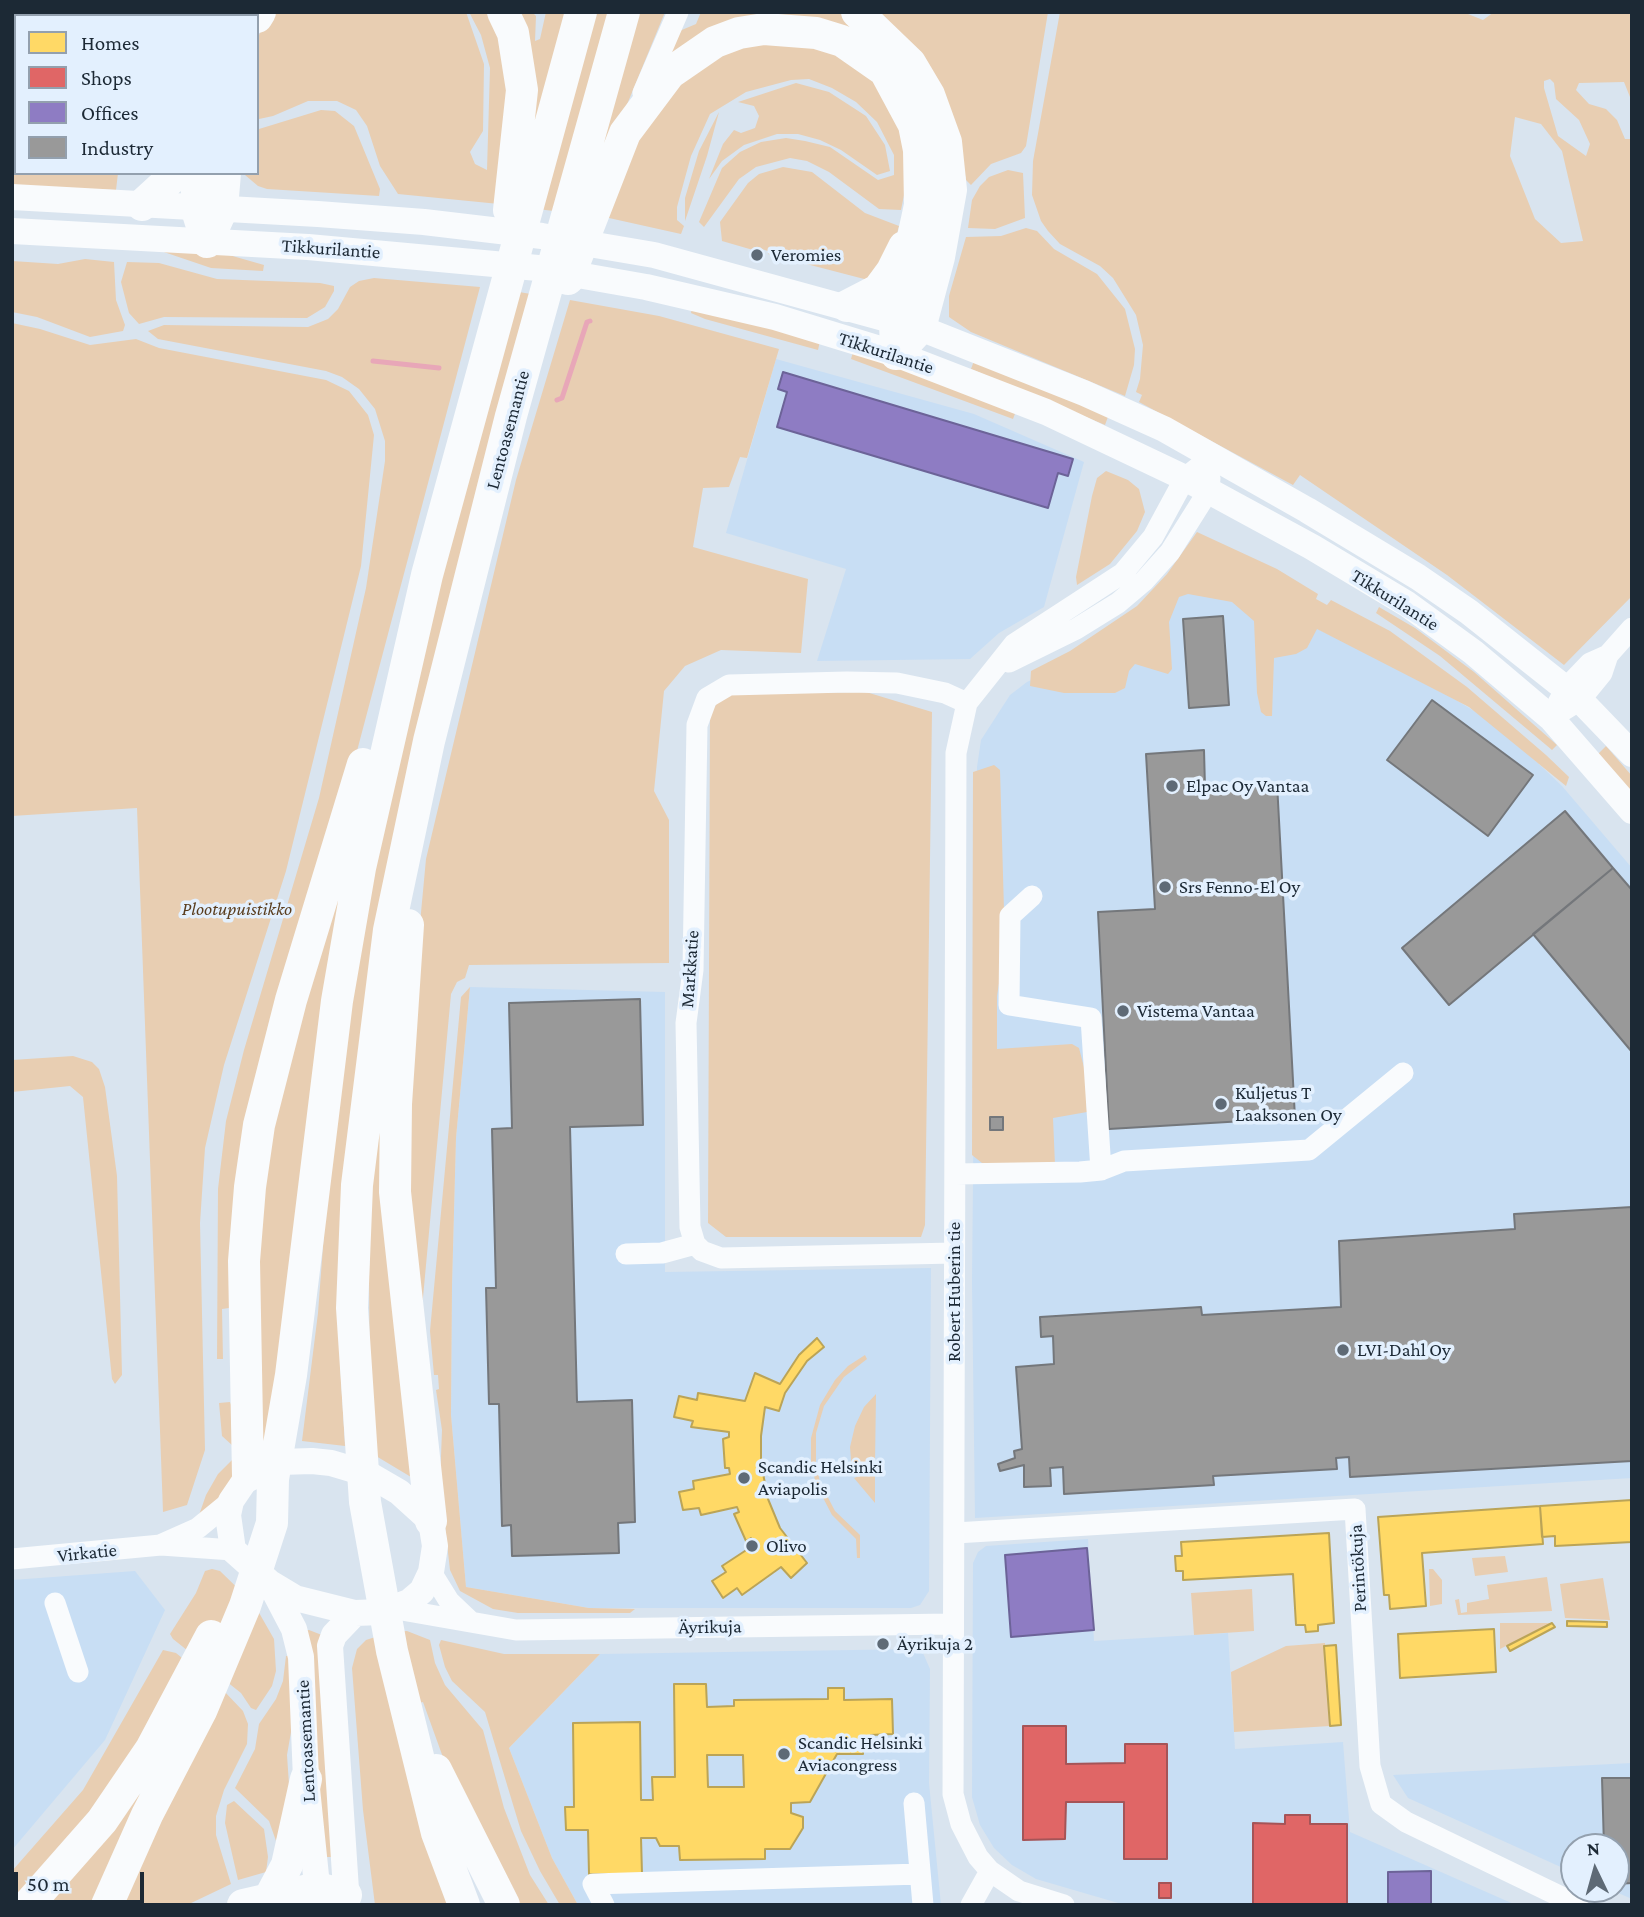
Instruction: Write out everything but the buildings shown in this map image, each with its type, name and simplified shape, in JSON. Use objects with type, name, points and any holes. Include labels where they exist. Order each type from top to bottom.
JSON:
[{"type":"highway","points":[[496,319],[522,90],[513,33],[503,12]]},
{"type":"highway","points":[[250,1485],[291,1375],[337,1001],[360,868],[414,629],[581,12]]},
{"type":"highway","name":"Lentoasemantie","points":[[406,850],[456,627],[511,416],[624,12]]},
{"type":"highway","points":[[857,12],[910,63],[929,95],[946,142],[951,190],[939,257],[907,324],[896,354]]},
{"type":"highway","points":[[511,416],[542,355],[578,248],[625,133],[670,73],[715,42],[739,33],[764,29],[817,33],[842,41],[885,71],[914,125],[919,150],[918,217],[907,324]]},
{"type":"highway","points":[[142,205],[175,175]]},
{"type":"highway","points":[[199,175],[209,208]]},
{"type":"highway","points":[[206,242],[209,208],[224,175]]},
{"type":"highway","points":[[847,306],[878,290],[892,271],[918,217]]},
{"type":"highway","points":[[107,1905],[190,1705],[246,1606],[272,1523],[250,1485],[244,1261],[250,1187],[259,1125],[291,1000],[355,793],[380,698],[414,629]]},
{"type":"highway","points":[[406,850],[389,930],[364,1115],[354,1250],[354,1376],[365,1502],[377,1584],[437,1833],[464,1905]]},
{"type":"highway","points":[[406,850],[408,920],[396,1104],[395,1192],[431,1521]]},
{"type":"highway","points":[[28,1905],[102,1821],[190,1705]]},
{"type":"highway","points":[[411,1718],[504,1905]]},
{"type":"highway","points":[[256,1901],[287,1865],[306,1779]]},
{"type":"highway","points":[[256,1901],[332,1899]]},
{"type":"main road","name":"Tikkurilantie","points":[[12,197],[424,222],[541,236],[654,256],[907,324],[1084,393],[1164,429],[1418,577],[1469,612],[1573,694],[1632,754]]},
{"type":"main road","name":"Tikkurilantie","points":[[12,232],[415,255],[538,268],[646,287],[775,317],[896,354],[1046,412],[1185,478],[1407,604],[1473,652],[1551,718],[1632,811]]},
{"type":"main road","points":[[281,1462],[331,1463],[368,1474],[388,1485],[431,1521],[435,1546],[431,1572],[422,1591],[396,1609],[355,1613],[295,1598],[270,1583],[233,1550],[228,1516],[250,1485],[281,1462]]},
{"type":"main road","name":"Lentoasemantie","points":[[270,1583],[294,1629],[301,1657],[306,1779],[332,1899]]},
{"type":"main road","name":"Lentoasemantie","points":[[332,1899],[330,1646],[339,1629],[355,1613]]},
{"type":"street","points":[[625,133],[678,12]]},
{"type":"street","name":"Robert Huberin tie","points":[[990,1871],[978,1857],[961,1824],[953,1794],[956,753],[967,703],[1014,644],[1113,582],[1153,537],[1185,478],[1211,457]]},
{"type":"street","name":"Robert Huberin tie","points":[[989,674],[1024,653],[1076,629],[1126,596],[1170,552],[1209,490],[1211,457]]},
{"type":"street","points":[[1551,718],[1573,694],[1602,673],[1608,655],[1632,628]]},
{"type":"street","name":"Markkatie","points":[[695,1244],[690,1227],[686,1023],[693,970],[697,725],[702,705],[713,693],[729,685],[846,682],[897,683],[945,693],[967,703]]},
{"type":"street","points":[[1032,897],[1010,916],[1009,1005],[1091,1018],[1101,1170]]},
{"type":"street","points":[[955,1174],[1101,1170],[1124,1161],[1308,1150],[1403,1073]]},
{"type":"street","points":[[626,1254],[662,1253],[695,1244],[709,1255],[720,1258],[954,1253]]},
{"type":"street","name":"Virkatie","points":[[161,1545],[198,1528],[250,1485]]},
{"type":"street","name":"Perintökuja","points":[[954,1533],[1355,1509],[1370,1766],[1381,1804],[1406,1822],[1578,1905]]},
{"type":"street","name":"Virkatie","points":[[12,1559],[161,1545],[233,1550]]},
{"type":"street","points":[[431,1572],[450,1601],[469,1620]]},
{"type":"street","points":[[55,1603],[78,1672]]},
{"type":"street","name":"Äyrikuja","points":[[396,1609],[516,1630],[952,1624]]},
{"type":"street","points":[[914,1803],[923,1905]]},
{"type":"street","points":[[971,1905],[990,1871],[1019,1891],[1064,1905]]},
{"type":"street","points":[[604,1905],[593,1884],[920,1874]]},
{"type":"shaded area","points":[[776,359],[974,414],[1084,462],[1044,607],[999,633],[970,659],[817,661],[846,569],[726,533]]},
{"type":"shaded area","points":[[1194,582],[1318,629],[1422,680],[1498,725],[1562,786],[1632,868],[1632,1478],[975,1518],[972,1283],[977,767],[981,740],[1010,695],[1027,682],[1145,627]]},
{"type":"shaded area","points":[[470,987],[665,992],[665,1272],[931,1268],[929,1591],[920,1605],[911,1608],[589,1608],[466,1587],[451,1415],[456,1138]]},
{"type":"shaded area","points":[[1088,1539],[1094,1641],[1228,1633],[1235,1749],[1343,1742],[1350,1832],[1516,1905],[1125,1905],[1036,1879],[1012,1865],[994,1848],[980,1825],[972,1797],[973,1563],[978,1552],[986,1546]]},
{"type":"shaded area","points":[[135,1571],[165,1610],[105,1740],[12,1850],[12,1580]]},
{"type":"shaded area","points":[[916,1649],[923,1653],[930,1669],[929,1783],[941,1905],[578,1905],[552,1858],[509,1748],[600,1654]]},
{"type":"shaded area","points":[[1632,1763],[1632,1899],[1630,1833],[1560,1833],[1560,1867],[1408,1798],[1393,1775]]},
{"type":"green space","points":[[12,12],[172,12],[14,14],[12,120]]},
{"type":"green space","points":[[269,12],[466,12],[484,64],[483,131],[470,152],[475,164],[487,170],[490,68],[481,35],[469,12],[492,12],[512,95],[499,204],[398,194],[380,166],[367,126],[356,110],[337,101],[308,101],[259,119],[259,35]]},
{"type":"green space","points":[[512,12],[532,12],[536,16],[535,41],[540,39],[546,12],[568,12],[532,135]]},
{"type":"green space","points":[[595,12],[612,12],[554,211],[537,209]]},
{"type":"green space","points":[[637,12],[665,12],[603,163],[601,153]]},
{"type":"green space","points":[[701,12],[841,12],[853,23],[932,147],[840,31],[671,54],[677,32],[696,24]]},
{"type":"green space","points":[[871,12],[1048,12],[1026,146],[1021,153],[991,164],[971,185],[966,180],[954,122]]},
{"type":"green space","points":[[1060,12],[1463,12],[1483,20],[1494,12],[1632,12],[1632,120],[1630,97],[1624,82],[1579,83],[1576,90],[1589,104],[1606,109],[1617,120],[1625,139],[1632,139],[1632,596],[1564,665],[1447,575],[1300,475],[1293,485],[1139,402],[1142,395],[1136,392],[1143,345],[1136,315],[1113,278],[1100,266],[1060,244],[1041,221],[1032,195],[1033,161]],"holes":[[[1550,79],[1554,83],[1556,99],[1579,120],[1590,144],[1586,156],[1558,136],[1544,88],[1544,81]],[[1515,117],[1541,124],[1562,151],[1583,241],[1561,243],[1535,219],[1510,156]]]},
{"type":"green space","points":[[745,39],[821,43],[876,76],[905,143],[907,180],[901,210],[879,209],[829,172],[807,161],[790,158],[756,167],[739,179],[704,227],[699,222],[722,168],[740,152],[761,142],[786,138],[830,147],[878,180],[894,175],[894,155],[877,122],[856,102],[809,79],[791,80],[746,92],[710,114],[691,156],[677,207],[677,220],[684,226],[681,234],[600,216],[635,133],[671,83]]},
{"type":"green space","points":[[796,83],[829,92],[866,116],[885,145],[890,171],[877,175],[841,150],[820,140],[798,134],[777,134],[744,145],[722,161],[709,179],[723,144],[734,130],[741,133],[755,128],[759,116],[754,106],[738,102]]},
{"type":"green space","points":[[321,110],[335,111],[354,126],[380,189],[379,196],[267,189],[258,186],[245,175],[259,175],[259,129]]},
{"type":"green space","points":[[719,112],[685,221],[685,198],[699,151]]},
{"type":"green space","points":[[12,158],[14,175],[118,175],[116,190],[12,186]]},
{"type":"green space","points":[[783,167],[812,172],[865,213],[899,226],[892,253],[868,280],[768,254],[768,251],[755,247],[753,250],[722,241],[720,222],[748,183],[759,174]]},
{"type":"green space","points":[[1008,170],[1023,173],[1025,218],[995,229],[968,228],[972,200],[980,186],[989,177]]},
{"type":"green space","points":[[1026,228],[1037,231],[1054,249],[1097,274],[1125,309],[1135,349],[1134,365],[1125,396],[971,332],[949,317],[949,296],[966,237],[1001,236]]},
{"type":"green space","points":[[158,250],[229,255],[264,265],[263,271],[211,268]]},
{"type":"green space","points":[[85,259],[114,262],[116,300],[125,325],[123,331],[90,337],[37,317],[12,312],[12,261],[58,264]]},
{"type":"green space","points":[[127,262],[159,263],[217,279],[320,283],[334,286],[334,291],[325,307],[307,318],[164,317],[139,324],[129,313],[121,282]]},
{"type":"green space","points":[[374,278],[480,287],[340,815],[232,1274],[229,1308],[222,1309],[223,1359],[217,1359],[218,1189],[226,1121],[244,1050],[319,798],[366,588],[385,461],[385,441],[375,409],[359,389],[342,377],[326,371],[158,339],[148,331],[164,325],[308,327],[328,319],[338,309],[350,287],[359,281]]},
{"type":"green space","points":[[513,291],[531,294],[460,559],[340,1363],[345,1446],[302,1441],[318,1313],[333,1113],[395,756]]},
{"type":"green space","points":[[570,300],[659,316],[779,349],[747,458],[740,457],[729,487],[703,488],[693,547],[808,579],[801,653],[721,650],[685,666],[664,691],[654,791],[669,820],[669,963],[469,965],[465,978],[457,982],[451,994],[420,1330],[408,1238],[409,1041],[426,859],[516,480]]},
{"type":"green space","points":[[692,308],[820,341],[818,350],[705,319],[691,313]]},
{"type":"green space","name":"Plootupuistikko","points":[[12,323],[90,345],[136,339],[159,348],[326,380],[349,391],[368,415],[374,435],[361,566],[286,871],[224,1065],[205,1148],[200,1223],[205,1450],[187,1505],[163,1512],[137,808],[12,816]]},
{"type":"green space","points":[[853,352],[1016,411],[1013,419],[851,359]]},
{"type":"green space","points":[[975,358],[1109,414],[1105,425],[971,369]]},
{"type":"green space","points":[[1106,471],[1128,480],[1139,489],[1145,512],[1137,531],[1110,564],[1077,585],[1076,577],[1092,496],[1097,478]]},
{"type":"green space","points":[[1197,532],[1277,569],[1318,594],[1316,599],[1327,605],[1331,600],[1390,631],[1467,687],[1546,755],[1569,777],[1566,786],[1469,707],[1317,629],[1307,648],[1296,654],[1274,658],[1272,716],[1266,716],[1261,712],[1257,693],[1254,621],[1232,602],[1188,594],[1179,597],[1169,622],[1172,669],[1168,674],[1135,664],[1129,671],[1125,688],[1115,693],[1064,693],[1030,686],[1031,671],[1070,651],[1137,606],[1167,574]]},
{"type":"green space","points":[[1379,607],[1415,628],[1474,672],[1557,745],[1552,750],[1440,656],[1376,613]]},
{"type":"green space","points":[[866,692],[932,712],[925,1225],[921,1237],[726,1237],[708,1223],[710,714],[719,700],[734,694]]},
{"type":"green space","points":[[1606,746],[1632,776],[1632,796],[1597,755]]},
{"type":"green space","points":[[994,765],[1000,770],[1005,945],[997,996],[997,1049],[1072,1044],[1079,1048],[1085,1071],[1087,1112],[1053,1118],[1055,1165],[982,1163],[972,1155],[973,772]]},
{"type":"green space","points":[[349,850],[267,1444],[256,1446],[249,1349],[268,1128]]},
{"type":"green space","points":[[470,987],[456,1138],[451,1415],[466,1587],[589,1608],[635,1609],[630,1613],[518,1613],[493,1609],[460,1591],[450,1570],[440,1482],[442,1430],[436,1390],[439,1389],[438,1375],[434,1375],[430,1331],[461,997]]},
{"type":"green space","points":[[73,1056],[92,1062],[99,1069],[105,1087],[117,1176],[122,1375],[115,1384],[112,1379],[83,1097],[70,1086],[12,1092],[12,1060]]},
{"type":"green space","points":[[379,1091],[411,1477],[376,1456],[370,1384],[371,1190]]},
{"type":"green space","points":[[865,1355],[867,1359],[844,1377],[824,1406],[816,1433],[816,1464],[820,1482],[816,1484],[811,1464],[811,1438],[820,1405],[835,1380],[848,1366]]},
{"type":"green space","points":[[876,1394],[875,1464],[852,1472],[850,1447],[855,1426],[864,1407]]},
{"type":"green space","points":[[230,1402],[239,1426],[233,1446],[222,1436],[219,1403]]},
{"type":"green space","points":[[233,1459],[238,1467],[221,1499],[198,1518],[206,1495],[218,1474]]},
{"type":"green space","points":[[875,1470],[875,1503],[854,1478]]},
{"type":"green space","points":[[823,1488],[835,1511],[860,1535],[860,1558],[857,1558],[856,1539],[832,1515],[819,1490]]},
{"type":"green space","points":[[1505,1556],[1508,1572],[1475,1576],[1472,1558]]},
{"type":"green space","points":[[1429,1569],[1433,1569],[1442,1580],[1442,1604],[1430,1606]]},
{"type":"green space","points":[[205,1571],[220,1571],[254,1604],[274,1639],[276,1671],[272,1686],[256,1710],[251,1708],[241,1693],[170,1634],[196,1593]]},
{"type":"green space","points":[[1547,1577],[1552,1611],[1458,1615],[1455,1600],[1459,1599],[1461,1613],[1467,1612],[1467,1603],[1489,1599],[1487,1585]]},
{"type":"green space","points":[[1603,1578],[1610,1620],[1565,1618],[1560,1584]]},
{"type":"green space","points":[[1252,1589],[1254,1631],[1194,1635],[1191,1593]]},
{"type":"green space","points":[[1500,1623],[1552,1623],[1500,1649]]},
{"type":"green space","points":[[309,1630],[327,1637],[335,1857],[325,1857],[300,1631]]},
{"type":"green space","points":[[407,1631],[430,1640],[435,1663],[445,1685],[483,1730],[504,1808],[530,1875],[549,1905],[519,1905],[449,1774],[423,1702],[392,1711],[453,1905],[375,1905],[363,1810],[352,1668],[357,1649],[366,1640],[391,1632]]},
{"type":"green space","points":[[441,1640],[504,1654],[600,1654],[509,1748],[552,1858],[578,1905],[560,1905],[540,1871],[521,1831],[485,1712],[452,1681],[439,1645]]},
{"type":"green space","points":[[1325,1643],[1330,1726],[1234,1732],[1231,1672],[1286,1646]]},
{"type":"green space","points":[[163,1650],[176,1653],[187,1662],[142,1743],[42,1874],[12,1902],[12,1871],[83,1790]]},
{"type":"green space","points":[[294,1655],[294,1715],[287,1755],[290,1799],[276,1841],[269,1821],[235,1788],[255,1749],[259,1724],[276,1699],[283,1681],[286,1656]]},
{"type":"green space","points":[[224,1691],[243,1711],[248,1724],[247,1744],[224,1790],[216,1816],[216,1835],[231,1884],[187,1905],[121,1905]]},
{"type":"green space","points":[[138,1791],[140,1796],[91,1905],[41,1905]]},
{"type":"green space","points":[[234,1801],[264,1829],[268,1857],[266,1872],[238,1880],[225,1823],[227,1805]]},
{"type":"waterway","points":[[557,400],[562,398],[587,322],[590,321]]},
{"type":"waterway","points":[[373,361],[439,368]]},
{"type":"place","name":"Veromies","points":[[757,255]]},
{"type":"place","name":"Elpac Oy Vantaa","points":[[1172,786]]},
{"type":"place","name":"Srs Fenno-El Oy","points":[[1165,887]]},
{"type":"place","name":"Vistema Vantaa","points":[[1123,1011]]},
{"type":"place","name":"Kuljetus T Laaksonen Oy","points":[[1221,1104]]},
{"type":"place","name":"LVI-Dahl Oy","points":[[1343,1350]]},
{"type":"place","name":"Scandic Helsinki Aviapolis","points":[[744,1478]]},
{"type":"place","name":"Olivo","points":[[752,1546]]},
{"type":"place","name":"Äyrikuja 2","points":[[883,1644]]},
{"type":"place","name":"Scandic Helsinki Aviacongress","points":[[784,1754]]}]
